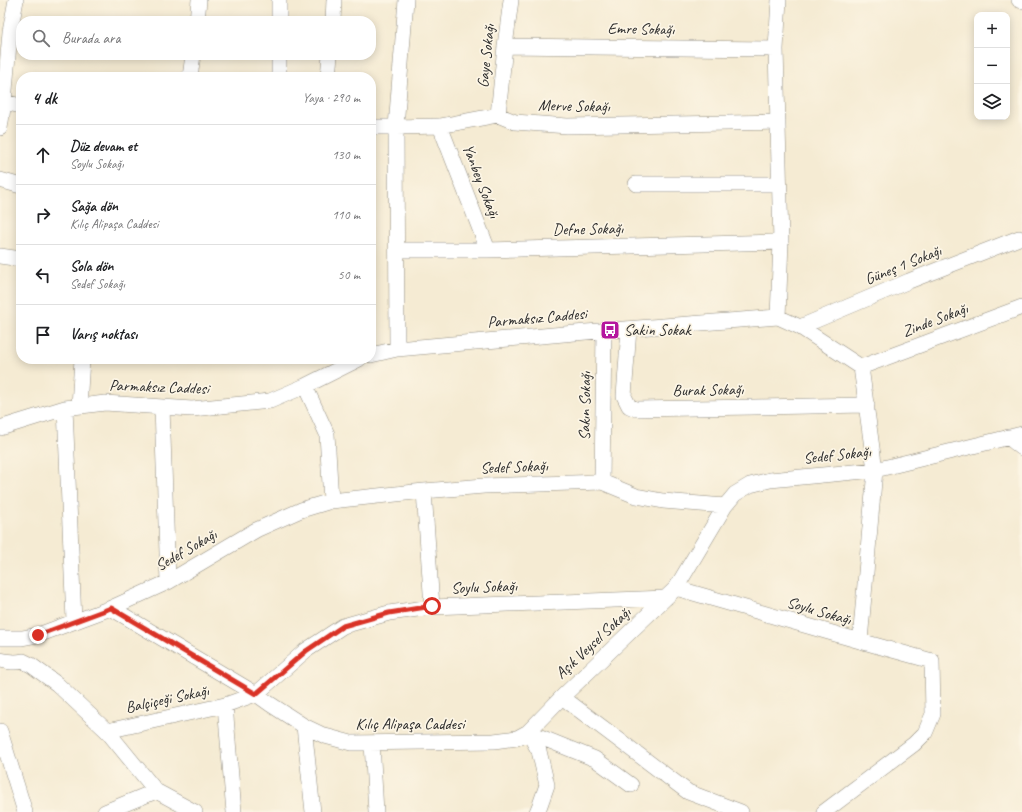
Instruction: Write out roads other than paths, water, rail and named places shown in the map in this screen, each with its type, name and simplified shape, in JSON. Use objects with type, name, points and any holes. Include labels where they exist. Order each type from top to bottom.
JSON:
[{"type":"street","points":[[0,128],[4,102],[5,31],[16,0]]},
{"type":"street","points":[[197,16],[199,0]]},
{"type":"street","points":[[279,0],[279,16]]},
{"type":"street","points":[[333,16],[334,0]]},
{"type":"street","points":[[397,349],[396,127],[406,0]]},
{"type":"street","name":"Gaye Sokağı","points":[[498,115],[511,0]]},
{"type":"street","points":[[779,0],[776,49],[781,242],[778,317],[800,327],[861,367],[876,470],[860,641]]},
{"type":"street","name":"Emre Sokağı","points":[[505,46],[776,49]]},
{"type":"street","points":[[190,72],[192,60]]},
{"type":"street","points":[[279,60],[279,72]]},
{"type":"street","points":[[328,72],[330,60]]},
{"type":"street","points":[[4,102],[16,105]]},
{"type":"street","points":[[376,126],[440,126],[498,115]]},
{"type":"street","name":"Merve Sokağı","points":[[498,115],[515,122],[566,126],[778,122]]},
{"type":"street","name":"Yanbey Sokağı","points":[[440,126],[488,250]]},
{"type":"street","points":[[0,180],[16,185]]},
{"type":"street","points":[[636,184],[779,184]]},
{"type":"street","name":"Güneş 1 Sokağı","points":[[800,327],[909,281],[1021,237]]},
{"type":"street","name":"Defne Sokağı","points":[[397,250],[488,250],[781,242]]},
{"type":"street","points":[[0,256],[16,258]]},
{"type":"street","name":"Zinde Sokağı","points":[[861,367],[1022,307]]},
{"type":"street","name":"Parmaksız Caddesi","points":[[376,354],[397,349],[604,330],[778,317]]},
{"type":"street","name":"Burak Sokağı","points":[[629,329],[624,396],[629,406],[636,409],[867,405]]},
{"type":"street","name":"Sakın Sokağı","points":[[602,482],[604,330]]},
{"type":"street","points":[[74,621],[72,407],[81,364]]},
{"type":"street","name":"Parmaksız Caddesi","points":[[0,428],[72,407],[105,403],[192,409],[270,400],[306,386],[349,364]]},
{"type":"street","points":[[306,386],[327,434],[331,501]]},
{"type":"street","points":[[162,407],[168,582]]},
{"type":"street","points":[[1015,436],[1022,448]]},
{"type":"street","name":"Sedef Sokağı","points":[[1,639],[22,638],[38,635],[111,608],[168,582],[256,530],[301,510],[331,501],[484,486],[602,482],[636,496],[663,501],[726,506],[735,494],[750,485],[770,480],[876,470],[1015,436]]},
{"type":"street","points":[[424,491],[432,606]]},
{"type":"street","name":"Aşık Veysel Sokağı","points":[[528,732],[562,697],[671,593],[726,506]]},
{"type":"street","name":"Soylu Sokağı","points":[[256,694],[306,651],[343,626],[389,613],[432,606],[564,602],[671,593],[860,641],[932,661],[933,714],[925,733],[914,744],[824,812]]},
{"type":"street","name":"Kılıç Alipaşa Caddesi","points":[[111,608],[256,694],[304,726],[326,736],[351,743],[494,741],[516,738],[528,732]]},
{"type":"street","points":[[22,638],[25,643],[26,652],[24,661]]},
{"type":"street","points":[[0,659],[10,663],[24,661],[57,684],[107,731],[156,791],[194,812]]},
{"type":"street","name":"Balçiçeği Sokağı","points":[[107,731],[225,705],[256,694]]},
{"type":"street","points":[[562,697],[688,792],[741,812]]},
{"type":"street","points":[[225,705],[234,812]]},
{"type":"street","points":[[304,726],[313,812]]},
{"type":"street","points":[[0,731],[25,812]]},
{"type":"street","points":[[528,732],[595,759],[631,786]]},
{"type":"street","points":[[528,732],[539,751],[547,785],[537,812]]},
{"type":"street","points":[[372,743],[376,812]]},
{"type":"street","points":[[105,812],[156,791]]},
{"type":"place","name":"Sakin Sokak","points":[[610,330]]}]
